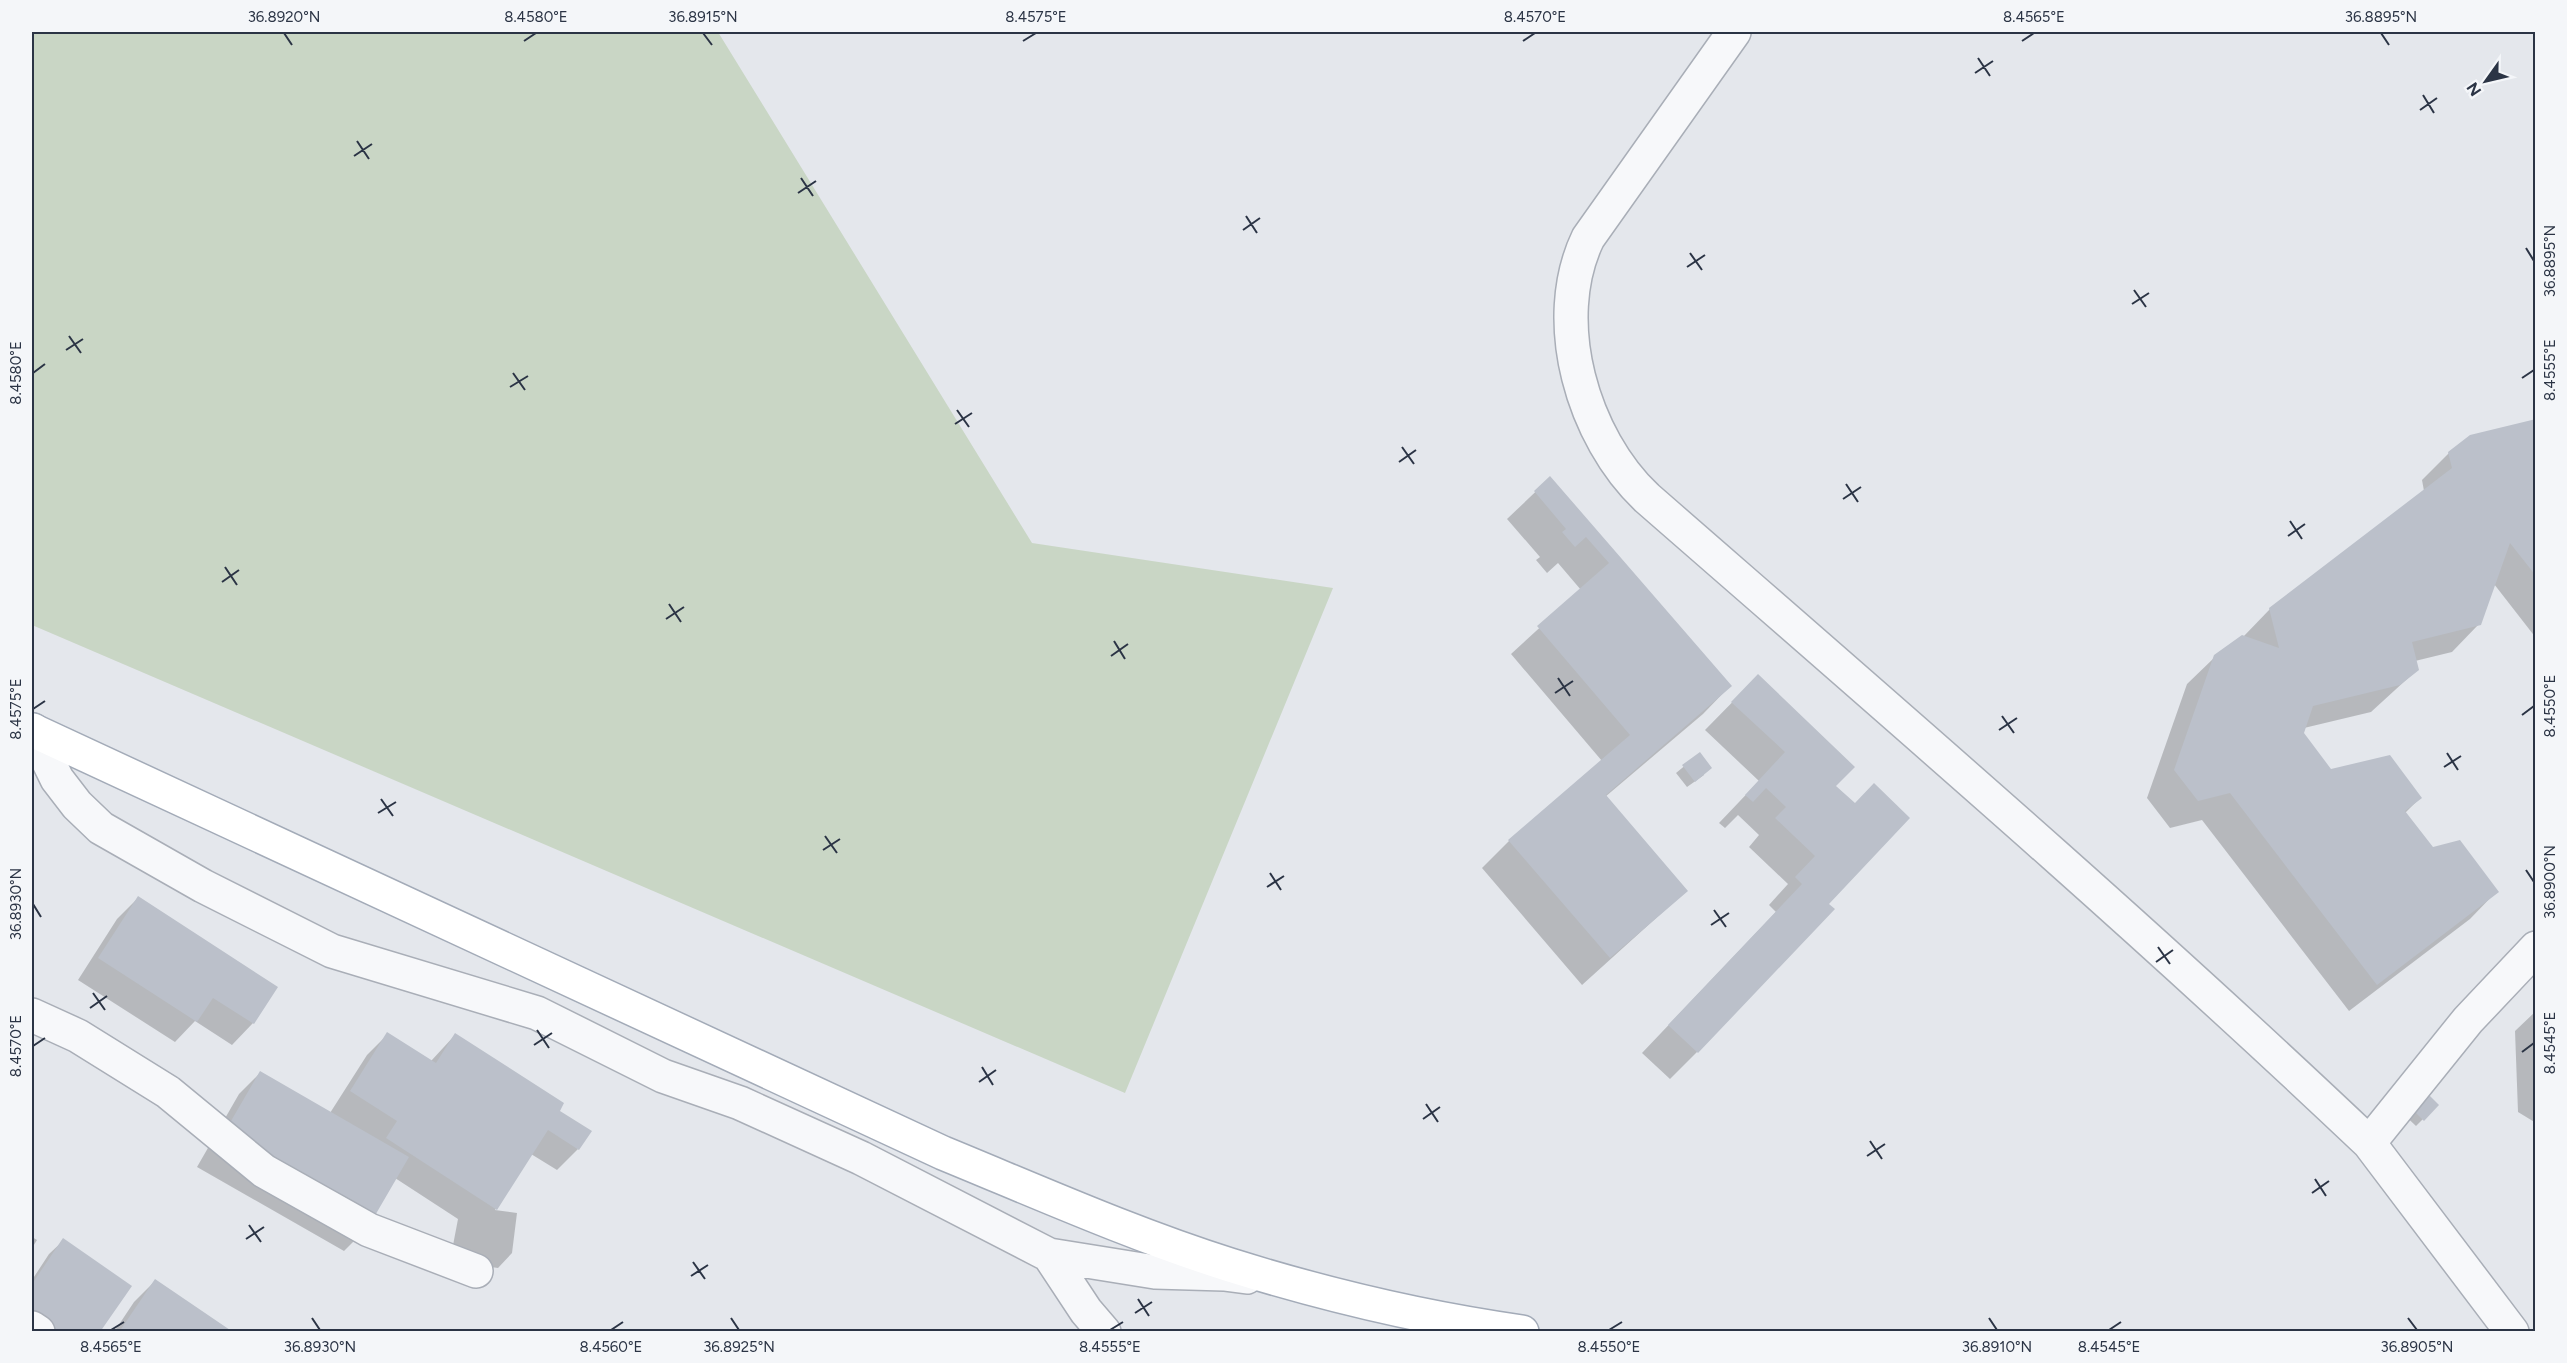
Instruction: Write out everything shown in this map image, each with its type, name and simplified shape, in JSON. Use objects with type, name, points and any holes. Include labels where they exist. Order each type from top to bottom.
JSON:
[{"type":"main road","points":[[32,730],[943,1153],[1107,1220],[1229,1265],[1346,1299],[1522,1332]]},
{"type":"street","points":[[1734,32],[1588,238],[1579,256],[1571,304],[1573,336],[1586,396],[1607,450],[1620,470],[1647,498],[1925,741],[2266,1046],[2369,1143],[2512,1332]]},
{"type":"street","points":[[32,730],[57,779],[77,805],[93,820],[144,854],[332,951],[537,1013],[663,1076],[740,1103],[861,1158],[1049,1255],[1155,1272],[1224,1274],[1300,1286]]},
{"type":"street","points":[[2369,1143],[2468,1020],[2535,948]]},
{"type":"street","points":[[32,1015],[78,1036],[168,1092],[264,1171],[369,1230],[476,1271]]},
{"type":"street","points":[[1049,1255],[1086,1311],[1104,1332]]},
{"type":"street","points":[[32,1328],[38,1332]]},
{"type":"green space","points":[[32,32],[718,32],[1032,543],[1333,588],[1125,1093],[32,625]]},
{"type":"building","points":[[2536,419],[2536,576],[2510,543],[2481,625],[2412,642],[2419,670],[2400,685],[2313,706],[2304,733],[2331,769],[2390,755],[2422,798],[2405,811],[2433,847],[2460,840],[2499,892],[2377,985],[2230,793],[2198,801],[2174,770],[2214,655],[2242,635],[2279,648],[2269,608],[2452,468],[2448,452],[2470,435]]},
{"type":"building","points":[[1550,476],[1732,686],[1606,795],[1688,891],[1610,958],[1508,840],[1630,735],[1537,626],[1609,563],[1586,537],[1575,547],[1562,532],[1566,529],[1534,491]]},
{"type":"building","points":[[1758,674],[1855,767],[1836,786],[1855,803],[1874,783],[1910,818],[1829,904],[1835,909],[1698,1053],[1668,1025],[1802,884],[1795,877],[1815,856],[1775,818],[1786,807],[1766,788],[1753,802],[1745,795],[1785,752],[1731,702]]},
{"type":"building","points":[[1700,752],[1712,768],[1695,782],[1682,765]]},
{"type":"building","points":[[138,896],[278,987],[254,1024],[213,998],[197,1022],[98,958]]},
{"type":"building","points":[[387,1032],[436,1063],[455,1033],[564,1103],[560,1111],[592,1131],[579,1150],[548,1130],[497,1210],[386,1138],[397,1121],[350,1091]]},
{"type":"building","points":[[260,1071],[409,1157],[366,1231],[217,1145]]},
{"type":"building","points":[[2420,1086],[2439,1105],[2424,1121],[2405,1102]]},
{"type":"building","points":[[63,1238],[132,1286],[100,1332],[60,1332],[32,1312],[32,1284]]},
{"type":"building","points":[[155,1279],[233,1332],[119,1332]]}]
